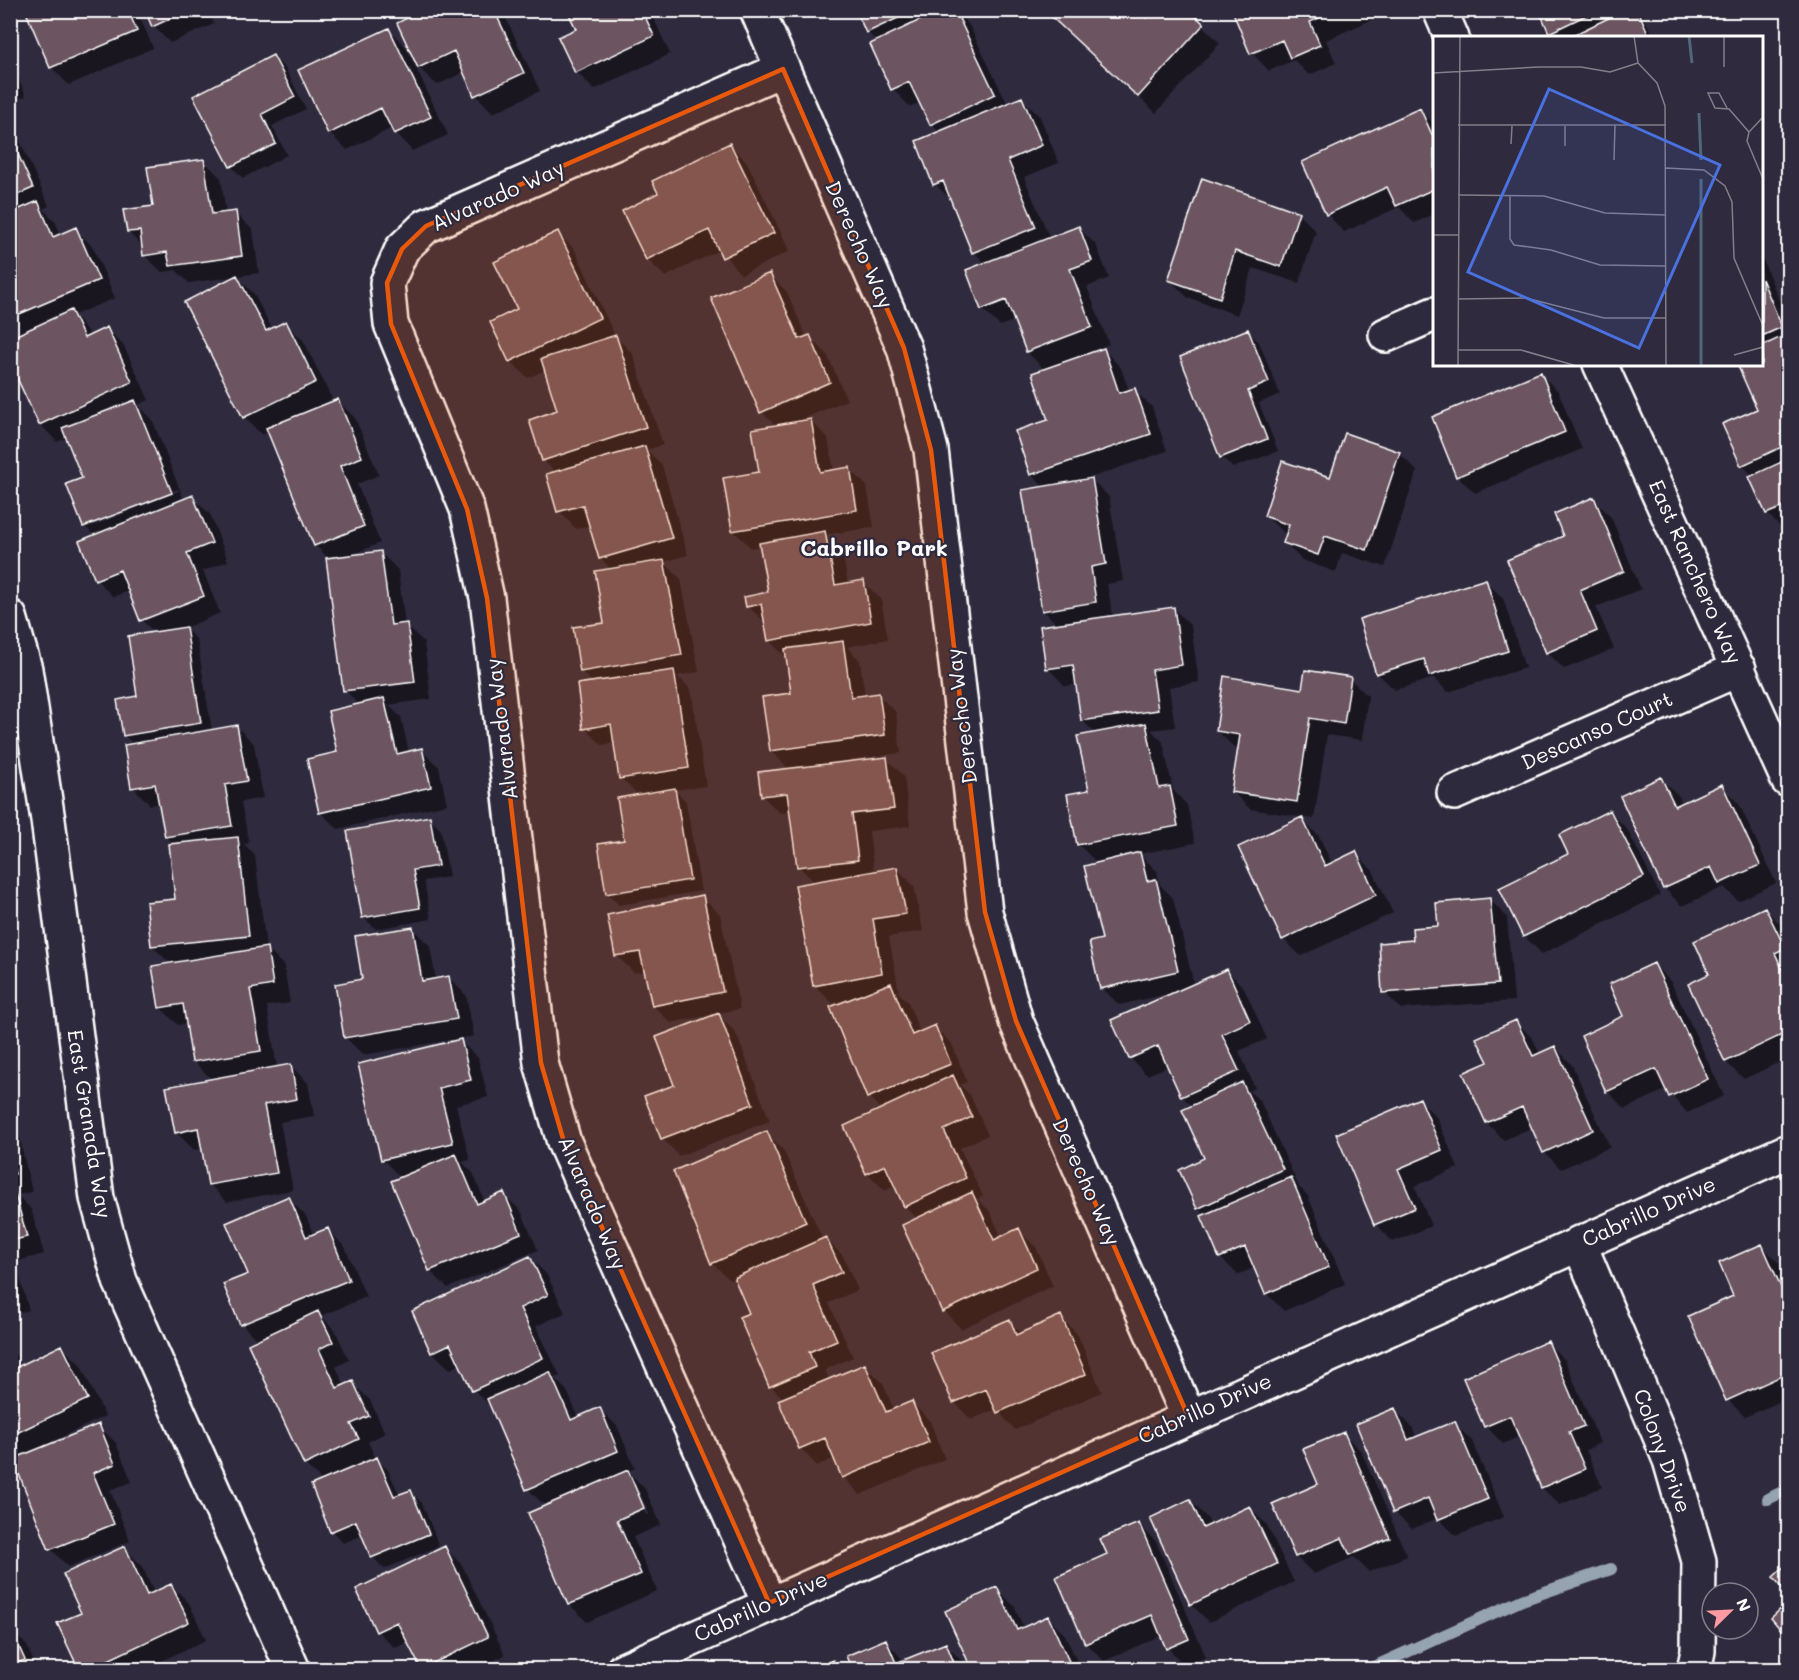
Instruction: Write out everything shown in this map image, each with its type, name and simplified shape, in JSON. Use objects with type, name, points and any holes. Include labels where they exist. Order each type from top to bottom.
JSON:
[{"type":"street","name":"Derecho Way","points":[[758,10],[904,348],[931,450],[985,912],[1016,1021],[1188,1416]]},
{"type":"street","points":[[1440,10],[1451,36]]},
{"type":"street","name":"Alvarado Way","points":[[770,1603],[564,1142],[544,1075],[487,598],[467,509],[391,324],[387,283],[402,249],[426,226],[783,69]]},
{"type":"street","points":[[1386,335],[1433,314]]},
{"type":"street","name":"East Ranchero Way","points":[[1601,366],[1788,780]]},
{"type":"street","name":"East Granada Way","points":[[10,617],[25,669],[48,820],[97,1198],[120,1281],[293,1670]]},
{"type":"street","name":"Descanso Court","points":[[1455,793],[1739,669]]},
{"type":"street","name":"Cabrillo Drive","points":[[623,1670],[1788,1150]]},
{"type":"street","name":"Colony Drive","points":[[1579,1243],[1670,1460],[1699,1562],[1698,1651],[1694,1670]]},
{"type":"highlighted area","points":[[783,69],[904,348],[931,450],[985,912],[1016,1021],[1188,1416],[769,1603],[564,1142],[541,1063],[487,598],[467,509],[391,324],[387,283],[402,249],[426,226]]},
{"type":"building","points":[[25,10],[128,10],[137,31],[50,68]]},
{"type":"building","points":[[145,10],[189,10],[152,27]]},
{"type":"building","points":[[423,10],[494,10],[524,73],[474,96],[454,51],[418,68],[397,23]]},
{"type":"building","points":[[567,10],[642,10],[654,36],[575,73],[558,37],[576,29]]},
{"type":"building","points":[[856,10],[915,10],[866,33]]},
{"type":"building","points":[[941,10],[955,10],[995,94],[930,125],[909,82],[891,90],[870,44]]},
{"type":"building","points":[[1044,10],[1138,10],[1146,18],[1153,10],[1189,10],[1204,24],[1138,97]]},
{"type":"building","points":[[1232,10],[1336,10],[1310,22],[1320,45],[1290,58],[1282,40],[1250,54]]},
{"type":"building","points":[[1539,10],[1597,10],[1549,33]]},
{"type":"building","points":[[1625,10],[1638,10],[1649,36],[1571,36]]},
{"type":"building","points":[[389,28],[431,117],[394,134],[381,108],[328,134],[298,70]]},
{"type":"building","points":[[273,55],[295,97],[262,114],[276,144],[230,167],[193,96]]},
{"type":"building","points":[[1022,97],[1042,145],[1008,160],[1036,227],[972,253],[943,181],[933,185],[916,141]]},
{"type":"building","points":[[1420,108],[1433,137],[1433,189],[1396,206],[1387,187],[1326,215],[1302,162]]},
{"type":"building","points":[[10,136],[33,188],[10,198]]},
{"type":"building","points":[[730,143],[774,233],[722,258],[709,230],[646,260],[622,211],[658,193],[652,181]]},
{"type":"building","points":[[204,159],[212,214],[236,211],[242,256],[170,266],[167,252],[143,256],[140,231],[127,232],[123,210],[153,206],[147,167]]},
{"type":"building","points":[[1202,178],[1299,212],[1281,267],[1235,251],[1220,298],[1168,280]]},
{"type":"building","points":[[38,201],[53,237],[76,227],[99,280],[10,318],[10,213]]},
{"type":"building","points":[[1079,226],[1092,261],[1070,269],[1092,327],[1026,352],[1006,300],[981,310],[966,270]]},
{"type":"building","points":[[558,231],[600,318],[509,362],[490,322],[517,309],[494,262]]},
{"type":"building","points":[[770,273],[799,339],[810,335],[830,382],[760,413],[711,298]]},
{"type":"building","points":[[237,275],[266,331],[286,321],[316,382],[243,418],[184,302]]},
{"type":"building","points":[[1763,281],[1782,327],[1763,336]]},
{"type":"building","points":[[71,310],[84,338],[107,327],[132,382],[39,425],[10,363],[10,338]]},
{"type":"building","points":[[1248,329],[1269,382],[1248,391],[1267,439],[1220,458],[1180,357]]},
{"type":"building","points":[[1788,334],[1788,444],[1741,466],[1722,424],[1757,409],[1738,366],[1763,366],[1763,346]]},
{"type":"building","points":[[616,335],[646,427],[542,461],[529,420],[557,410],[541,359]]},
{"type":"building","points":[[1104,348],[1119,393],[1135,388],[1151,434],[1030,475],[1015,431],[1048,420],[1032,373]]},
{"type":"building","points":[[1541,372],[1565,432],[1456,477],[1432,417]]},
{"type":"building","points":[[338,399],[362,457],[340,466],[364,526],[314,546],[266,428]]},
{"type":"building","points":[[135,400],[172,493],[83,527],[66,484],[82,478],[62,428]]},
{"type":"building","points":[[811,419],[820,472],[850,467],[857,510],[732,531],[723,478],[759,472],[752,429]]},
{"type":"building","points":[[1345,433],[1400,452],[1367,550],[1325,536],[1318,555],[1283,543],[1289,525],[1264,516],[1282,461],[1330,477]]},
{"type":"building","points":[[645,446],[672,538],[599,559],[583,505],[557,512],[546,474]]},
{"type":"building","points":[[1788,459],[1788,505],[1766,514],[1749,477]]},
{"type":"building","points":[[1092,478],[1106,564],[1091,567],[1096,602],[1042,611],[1022,490]]},
{"type":"building","points":[[193,495],[212,543],[187,553],[204,596],[140,621],[120,570],[95,580],[79,541]]},
{"type":"building","points":[[1594,497],[1624,571],[1580,590],[1597,631],[1546,653],[1507,560],[1563,536],[1554,514]]},
{"type":"building","points":[[825,531],[835,585],[864,580],[871,622],[768,641],[761,604],[746,607],[744,597],[768,592],[759,543]]},
{"type":"building","points":[[381,551],[391,625],[407,623],[415,682],[343,691],[326,558]]},
{"type":"building","points":[[664,560],[682,655],[580,672],[573,627],[604,623],[595,571]]},
{"type":"building","points":[[1486,579],[1508,651],[1429,676],[1424,659],[1376,674],[1359,619]]},
{"type":"building","points":[[1174,607],[1182,665],[1152,670],[1158,710],[1081,721],[1073,665],[1046,669],[1040,626]]},
{"type":"building","points":[[186,627],[201,723],[123,736],[117,700],[137,696],[128,636]]},
{"type":"building","points":[[843,641],[851,697],[879,693],[885,735],[770,751],[762,697],[791,693],[785,649]]},
{"type":"building","points":[[674,670],[689,768],[619,779],[611,724],[583,729],[577,684]]},
{"type":"building","points":[[1305,670],[1351,677],[1344,724],[1310,718],[1297,802],[1231,792],[1240,735],[1216,731],[1224,676],[1302,689]]},
{"type":"building","points":[[384,698],[397,754],[422,748],[431,787],[319,813],[307,759],[337,752],[328,711]]},
{"type":"building","points":[[1146,723],[1159,788],[1170,786],[1178,826],[1077,845],[1067,794],[1089,790],[1077,736]]},
{"type":"building","points":[[237,725],[247,781],[225,785],[232,826],[165,837],[155,784],[131,788],[124,745]]},
{"type":"building","points":[[887,757],[894,809],[852,814],[858,860],[797,867],[787,793],[761,796],[758,772]]},
{"type":"building","points":[[1661,777],[1675,806],[1722,784],[1760,865],[1719,884],[1711,867],[1663,889],[1620,796]]},
{"type":"building","points":[[675,788],[690,880],[606,894],[598,844],[624,840],[617,798]]},
{"type":"building","points":[[1610,810],[1644,877],[1523,937],[1499,888],[1568,854],[1559,835]]},
{"type":"building","points":[[430,816],[438,866],[413,870],[420,908],[362,918],[347,831]]},
{"type":"building","points":[[1302,817],[1325,866],[1356,851],[1376,895],[1282,940],[1238,847]]},
{"type":"building","points":[[238,837],[249,936],[151,946],[146,902],[175,899],[169,844]]},
{"type":"building","points":[[1140,852],[1147,881],[1156,879],[1178,971],[1100,989],[1089,942],[1102,939],[1084,866]]},
{"type":"building","points":[[897,867],[906,914],[873,919],[882,973],[813,986],[795,885]]},
{"type":"building","points":[[703,895],[723,992],[652,1006],[640,952],[615,956],[607,915]]},
{"type":"building","points":[[1490,898],[1498,984],[1382,993],[1379,943],[1413,940],[1412,928],[1438,926],[1436,903]]},
{"type":"building","points":[[1765,907],[1785,948],[1775,953],[1788,981],[1788,1032],[1725,1062],[1688,984],[1709,974],[1694,941]]},
{"type":"building","points":[[413,927],[422,981],[449,976],[457,1019],[344,1038],[335,984],[362,979],[355,936]]},
{"type":"building","points":[[267,947],[273,985],[250,989],[261,1051],[192,1062],[183,1004],[159,1008],[152,966]]},
{"type":"building","points":[[1654,963],[1708,1079],[1669,1097],[1656,1069],[1606,1092],[1581,1036],[1623,1016],[1609,984]]},
{"type":"building","points":[[1227,969],[1250,1021],[1222,1034],[1239,1071],[1181,1097],[1158,1046],[1129,1059],[1111,1020]]},
{"type":"building","points":[[891,983],[912,1035],[935,1025],[951,1064],[867,1098],[830,1007]]},
{"type":"building","points":[[719,1013],[753,1104],[661,1139],[644,1096],[674,1085],[656,1037]]},
{"type":"building","points":[[1516,1020],[1533,1056],[1555,1046],[1593,1130],[1543,1153],[1522,1107],[1486,1123],[1463,1073],[1488,1062],[1476,1038]]},
{"type":"building","points":[[461,1039],[471,1080],[439,1088],[453,1143],[381,1160],[358,1064]]},
{"type":"building","points":[[291,1064],[297,1099],[264,1105],[277,1173],[208,1185],[198,1128],[175,1133],[166,1087]]},
{"type":"building","points":[[953,1075],[972,1117],[944,1130],[966,1178],[904,1207],[885,1165],[866,1174],[844,1126]]},
{"type":"building","points":[[1242,1082],[1283,1169],[1197,1209],[1179,1170],[1204,1158],[1182,1110]]},
{"type":"building","points":[[1420,1098],[1442,1150],[1398,1169],[1415,1208],[1374,1225],[1336,1134]]},
{"type":"building","points":[[767,1131],[806,1222],[711,1264],[673,1171]]},
{"type":"building","points":[[10,1154],[15,1174],[10,1176]]},
{"type":"building","points":[[456,1154],[477,1204],[504,1192],[521,1233],[429,1271],[391,1181]]},
{"type":"building","points":[[1291,1177],[1329,1267],[1265,1294],[1245,1247],[1219,1258],[1201,1216]]},
{"type":"building","points":[[14,1190],[27,1237],[10,1241],[10,1191]]},
{"type":"building","points":[[972,1192],[994,1240],[1019,1228],[1037,1268],[942,1312],[902,1225]]},
{"type":"building","points":[[289,1196],[306,1237],[328,1228],[349,1280],[240,1325],[223,1284],[248,1274],[226,1223]]},
{"type":"building","points":[[826,1237],[842,1272],[813,1285],[837,1340],[809,1352],[815,1367],[769,1387],[739,1317],[749,1313],[734,1278]]},
{"type":"building","points":[[1762,1244],[1788,1303],[1788,1373],[1726,1401],[1688,1316],[1733,1296],[1719,1263]]},
{"type":"building","points":[[530,1256],[548,1295],[520,1308],[543,1358],[472,1391],[450,1344],[431,1353],[412,1311]]},
{"type":"building","points":[[318,1311],[333,1342],[319,1349],[337,1388],[353,1381],[369,1416],[351,1424],[359,1439],[304,1465],[248,1344]]},
{"type":"building","points":[[1061,1315],[1086,1374],[997,1413],[986,1389],[953,1403],[931,1353],[1010,1319],[1016,1335]]},
{"type":"building","points":[[1548,1341],[1584,1426],[1569,1432],[1585,1469],[1541,1488],[1510,1416],[1484,1427],[1463,1378]]},
{"type":"building","points":[[62,1345],[88,1399],[10,1436],[10,1358],[15,1368]]},
{"type":"building","points":[[865,1364],[886,1412],[912,1401],[929,1442],[842,1478],[825,1438],[799,1449],[778,1400]]},
{"type":"building","points":[[550,1372],[571,1420],[600,1407],[618,1451],[526,1490],[487,1399]]},
{"type":"building","points":[[1395,1408],[1408,1440],[1455,1421],[1488,1499],[1437,1520],[1428,1498],[1393,1513],[1356,1424]]},
{"type":"building","points":[[99,1424],[115,1464],[93,1473],[114,1524],[49,1550],[13,1459]]},
{"type":"building","points":[[1344,1432],[1390,1538],[1350,1555],[1342,1538],[1295,1557],[1272,1504],[1318,1484],[1303,1449]]},
{"type":"building","points":[[377,1457],[394,1496],[411,1490],[429,1534],[371,1558],[356,1521],[330,1532],[311,1485]]},
{"type":"building","points":[[628,1470],[644,1508],[617,1520],[641,1574],[568,1605],[528,1513]]},
{"type":"building","points":[[1190,1499],[1203,1528],[1250,1506],[1277,1564],[1190,1605],[1150,1518]]},
{"type":"building","points":[[1139,1523],[1189,1639],[1166,1649],[1152,1615],[1085,1644],[1056,1577],[1107,1554],[1100,1539]]},
{"type":"building","points":[[125,1546],[147,1595],[171,1584],[189,1622],[87,1670],[79,1670],[57,1623],[81,1613],[63,1574]]},
{"type":"building","points":[[445,1546],[488,1637],[421,1669],[397,1622],[376,1632],[356,1589]]},
{"type":"building","points":[[1788,1563],[1788,1594],[1773,1577]]},
{"type":"building","points":[[997,1587],[1017,1630],[1048,1616],[1073,1670],[972,1670],[945,1611]]},
{"type":"building","points":[[1788,1602],[1788,1638],[1771,1618]]},
{"type":"building","points":[[10,1627],[25,1660],[10,1666]]},
{"type":"building","points":[[886,1639],[896,1663],[946,1643],[957,1670],[852,1670],[846,1656]]},
{"type":"building","points":[[833,1660],[837,1670],[810,1670]]},
{"type":"waterway","points":[[1768,1499],[1788,1489]]},
{"type":"waterway","points":[[1367,1670],[1522,1600],[1611,1569]]},
{"type":"district","name":"Cabrillo Park","points":[[874,548]]}]
